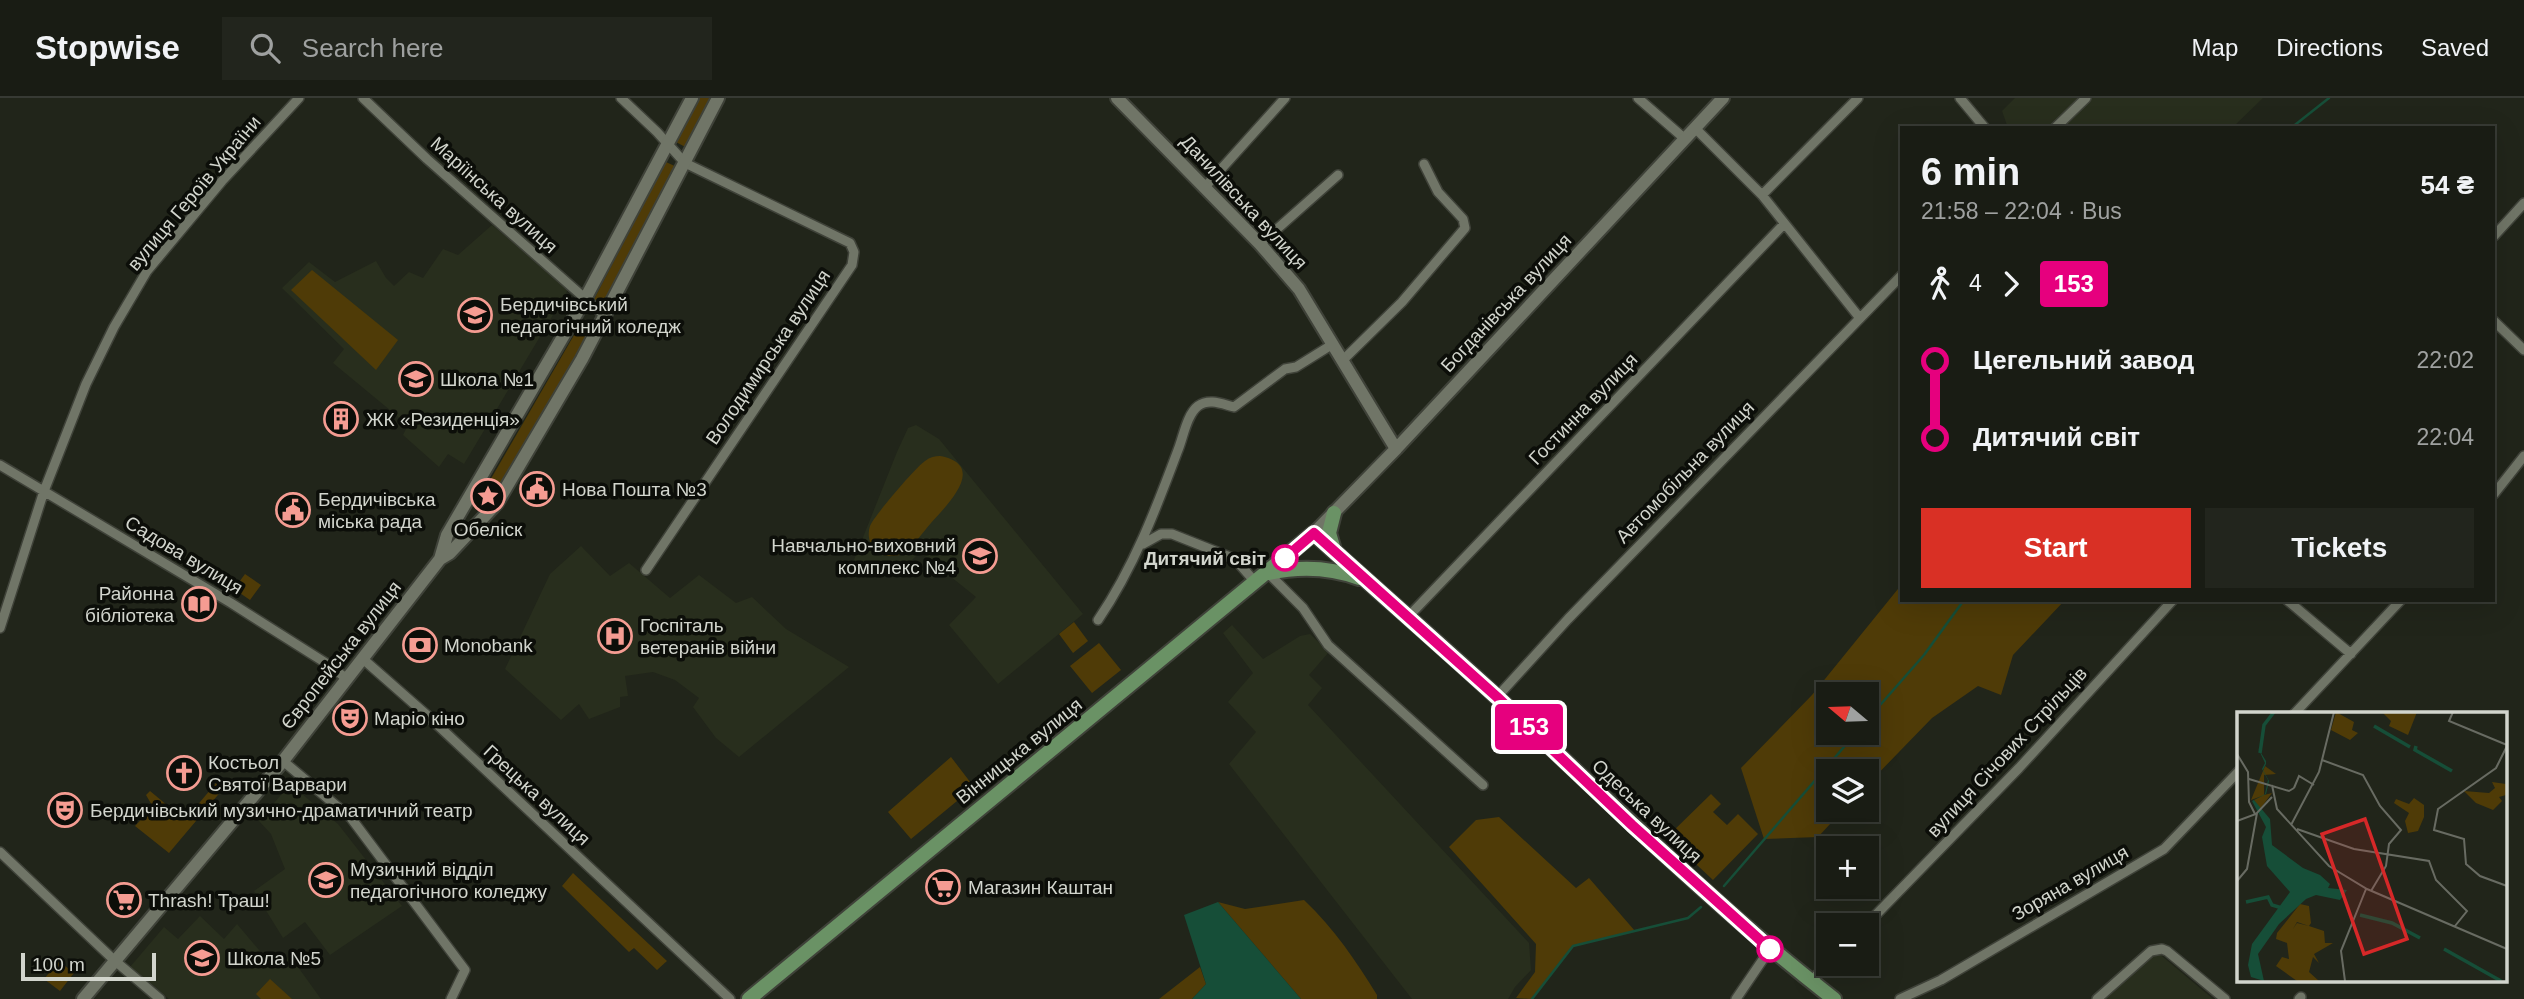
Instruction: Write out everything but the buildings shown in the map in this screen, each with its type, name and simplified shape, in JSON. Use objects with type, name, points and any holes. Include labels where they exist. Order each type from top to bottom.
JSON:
[{"type":"main road","points":[[1334,513],[1329,533],[1335,552]]},
{"type":"main road","name":"Одеська вулиця","points":[[1309,538],[1335,552],[1497,697],[1632,825],[1770,949],[1834,999]]},
{"type":"main road","points":[[1309,538],[1300,554],[1305,561],[1324,569]]},
{"type":"main road","name":"Вінницька вулиця","points":[[749,999],[1309,538]]},
{"type":"main road","points":[[1268,573],[1303,567],[1343,572],[1368,582]]},
{"type":"street","name":"вулиця Героїв України","points":[[0,628],[44,491],[86,384],[114,327],[147,271],[222,181],[299,98]]},
{"type":"street","name":"Маріїнська вулиця","points":[[363,98],[427,159],[605,316]]},
{"type":"street","points":[[621,98],[685,163]]},
{"type":"street","name":"Європейська вулиця","points":[[83,999],[283,761],[440,559],[447,535],[585,299],[692,98]]},
{"type":"street","name":"Європейська вулиця","points":[[440,559],[450,554],[497,503],[605,316],[718,98]]},
{"type":"street","name":"Данилівська вулиця","points":[[1117,98],[1261,244],[1298,289],[1396,449]]},
{"type":"street","points":[[1205,187],[1286,98]]},
{"type":"street","points":[[1637,98],[1685,139]]},
{"type":"street","name":"Богданівська вулиця","points":[[1309,538],[1396,449],[1723,98]]},
{"type":"street","points":[[1762,195],[1858,98]]},
{"type":"street","points":[[1960,98],[1984,126]]},
{"type":"street","points":[[2056,126],[2086,98]]},
{"type":"street","points":[[1695,128],[1762,195],[1859,317]]},
{"type":"street","name":"Володимирська вулиця","points":[[646,570],[852,265],[854,253],[850,243],[685,163]]},
{"type":"street","points":[[1343,360],[1402,302],[1465,228],[1463,219],[1438,192],[1424,164]]},
{"type":"street","points":[[1261,244],[1338,175]]},
{"type":"street","points":[[2495,235],[2524,203]]},
{"type":"street","name":"Гостинна вулиця","points":[[1407,618],[1784,224]]},
{"type":"street","name":"Автомобільна вулиця","points":[[1497,697],[1567,619],[1900,277]]},
{"type":"street","points":[[2495,322],[2524,350]]},
{"type":"street","points":[[1098,620],[1116,594],[1142,544],[1186,427],[1198,406],[1211,401],[1234,407],[1276,374],[1296,367],[1333,344]]},
{"type":"street","points":[[2495,493],[2524,456]]},
{"type":"street","name":"Садова вулиця","points":[[0,465],[231,603],[347,679]]},
{"type":"street","points":[[1142,544],[1161,534],[1172,534],[1235,559],[1256,583]]},
{"type":"street","points":[[1268,573],[1303,608],[1320,635],[1337,654],[1483,785]]},
{"type":"street","name":"вулиця Січових Стрільців","points":[[1878,913],[2019,768],[2171,602]]},
{"type":"street","points":[[2289,602],[2351,654]]},
{"type":"street","points":[[2296,712],[2399,602]]},
{"type":"street","name":"Грецька вулиця","points":[[363,659],[429,717],[730,999]]},
{"type":"street","points":[[283,761],[351,818],[465,970],[451,999]]},
{"type":"street","name":"Зоряна вулиця","points":[[1900,999],[1941,980],[2164,849],[2237,773]]},
{"type":"street","points":[[0,852],[114,960],[160,999]]},
{"type":"street","points":[[1736,999],[1770,949]]},
{"type":"street","points":[[2097,999],[2156,949],[2167,951],[2225,999]]},
{"type":"street","points":[[1811,981],[1816,976]]},
{"type":"shaded area","points":[[698,98],[714,98],[689,149],[676,142]]},
{"type":"shaded area","points":[[2015,98],[2263,98],[2234,126],[2007,126],[2002,111]]},
{"type":"shaded area","points":[[666,162],[679,168],[604,308],[593,301]]},
{"type":"shaded area","points":[[492,225],[569,288],[464,464],[448,454],[439,467],[403,435],[408,425],[333,363],[344,349],[282,288],[309,262],[335,282],[376,261],[394,286],[409,272],[423,278],[443,249],[458,255]]},
{"type":"shaded area","points":[[312,270],[398,340],[376,370],[291,290]]},
{"type":"shaded area","points":[[581,323],[593,330],[496,495],[485,489]]},
{"type":"shaded area","name":"Навчально-виховний комплекс №4","points":[[916,425],[939,439],[1083,614],[998,684],[949,625],[976,597],[920,552],[901,571],[854,560],[908,428]]},
{"type":"shaded area","points":[[940,456],[954,461],[961,468],[963,477],[953,497],[917,540],[900,555],[880,553],[870,542],[869,532],[873,521],[920,465]]},
{"type":"shaded area","name":"Госпіталь ветеранів війни","points":[[581,546],[610,576],[629,563],[670,598],[699,575],[736,603],[752,597],[786,629],[849,667],[739,757],[716,738],[693,707],[699,698],[675,680],[653,672],[625,676],[628,696],[620,697],[620,707],[589,719],[579,704],[561,720],[505,669],[550,574]]},
{"type":"shaded area","points":[[245,574],[261,585],[250,600],[234,589]]},
{"type":"shaded area","points":[[1900,586],[1900,602],[2063,602],[2013,655],[2001,695],[1978,686],[1932,718],[1879,773],[1879,759],[1816,759],[1816,822],[1832,822],[1816,837],[1764,839],[1741,768],[1816,690],[1816,746],[1880,746],[1880,682],[1823,682]]},
{"type":"shaded area","points":[[1074,622],[1088,641],[1073,653],[1059,634]]},
{"type":"shaded area","points":[[1232,625],[1263,659],[1300,636],[1310,634],[1329,652],[1309,675],[1322,688],[1308,705],[1529,943],[1531,970],[1508,999],[1412,999],[1229,764],[1256,732],[1228,702],[1253,673],[1223,633]]},
{"type":"shaded area","points":[[1099,643],[1121,670],[1092,693],[1070,666]]},
{"type":"shaded area","points":[[951,757],[974,787],[911,839],[888,812]]},
{"type":"shaded area","points":[[221,777],[228,783],[169,853],[135,826],[153,807],[146,795],[150,791],[185,820]]},
{"type":"shaded area","name":"Музичний відділ педагогічного коледжу","points":[[290,784],[338,824],[402,906],[330,955],[305,922],[283,938],[254,891],[285,869],[271,834],[259,821]]},
{"type":"shaded area","points":[[1711,794],[1721,804],[1713,812],[1727,825],[1738,814],[1758,834],[1713,880],[1667,837]]},
{"type":"shaded area","points":[[1499,817],[1576,888],[1589,878],[1635,931],[1573,946],[1532,999],[1516,998],[1535,972],[1536,944],[1449,847],[1476,820]]},
{"type":"shaded area","points":[[573,873],[667,961],[657,970],[634,948],[629,952],[562,886]]},
{"type":"shaded area","points":[[1304,900],[1344,945],[1377,999],[1301,999],[1218,902],[1245,909]]},
{"type":"shaded area","points":[[1218,902],[1301,999],[1192,999],[1206,984],[1184,915]]},
{"type":"shaded area","name":"Школа №5","points":[[200,916],[224,939],[237,924],[270,963],[276,959],[282,964],[290,956],[321,999],[169,999],[130,967],[164,927],[178,939]]},
{"type":"shaded area","points":[[2157,952],[2213,999],[2104,999]]},
{"type":"shaded area","points":[[59,961],[74,973],[60,991],[44,979]]},
{"type":"shaded area","points":[[1200,967],[1206,984],[1192,999],[1159,999]]},
{"type":"shaded area","points":[[270,979],[292,999],[261,999],[256,994]]},
{"type":"waterway","points":[[2294,126],[2329,98]]},
{"type":"waterway","points":[[1880,705],[1924,655],[1963,602]]},
{"type":"waterway","points":[[1724,886],[1845,746]]},
{"type":"waterway","points":[[1532,999],[1573,946],[1688,918],[1701,907]]},
{"type":"bus line","name":"153","points":[[1285,558],[1314,533],[1497,697],[1632,825],[1770,949]]},
{"type":"place","name":"Бердичівський педагогічний коледж","points":[[475,315]]},
{"type":"place","name":"Школа №1","points":[[416,379]]},
{"type":"place","name":"ЖК «Резиденція»","points":[[341,419]]},
{"type":"place","name":"Нова Пошта №3","points":[[537,489]]},
{"type":"place","name":"Обеліск","points":[[488,496]]},
{"type":"place","name":"Бердичівська міська рада","points":[[293,510]]},
{"type":"place","name":"Навчально-виховний комплекс №4","points":[[980,556]]},
{"type":"place","name":"Дитячий світ","points":[[1285,558]]},
{"type":"place","name":"Районна бібліотека","points":[[199,604]]},
{"type":"place","name":"Госпіталь ветеранів війни","points":[[615,636]]},
{"type":"place","name":"Monobank","points":[[420,645]]},
{"type":"place","name":"Маріо кіно","points":[[350,718]]},
{"type":"place","name":"Костьол Святої Варвари","points":[[184,773]]},
{"type":"place","name":"Бердичівський музично-драматичний театр","points":[[65,810]]},
{"type":"place","name":"Музичний відділ педагогічного коледжу","points":[[326,880]]},
{"type":"place","name":"Магазин Каштан","points":[[943,887]]},
{"type":"place","name":"Thrash! Траш!","points":[[124,900]]},
{"type":"place","name":"Школа №5","points":[[202,958]]}]
